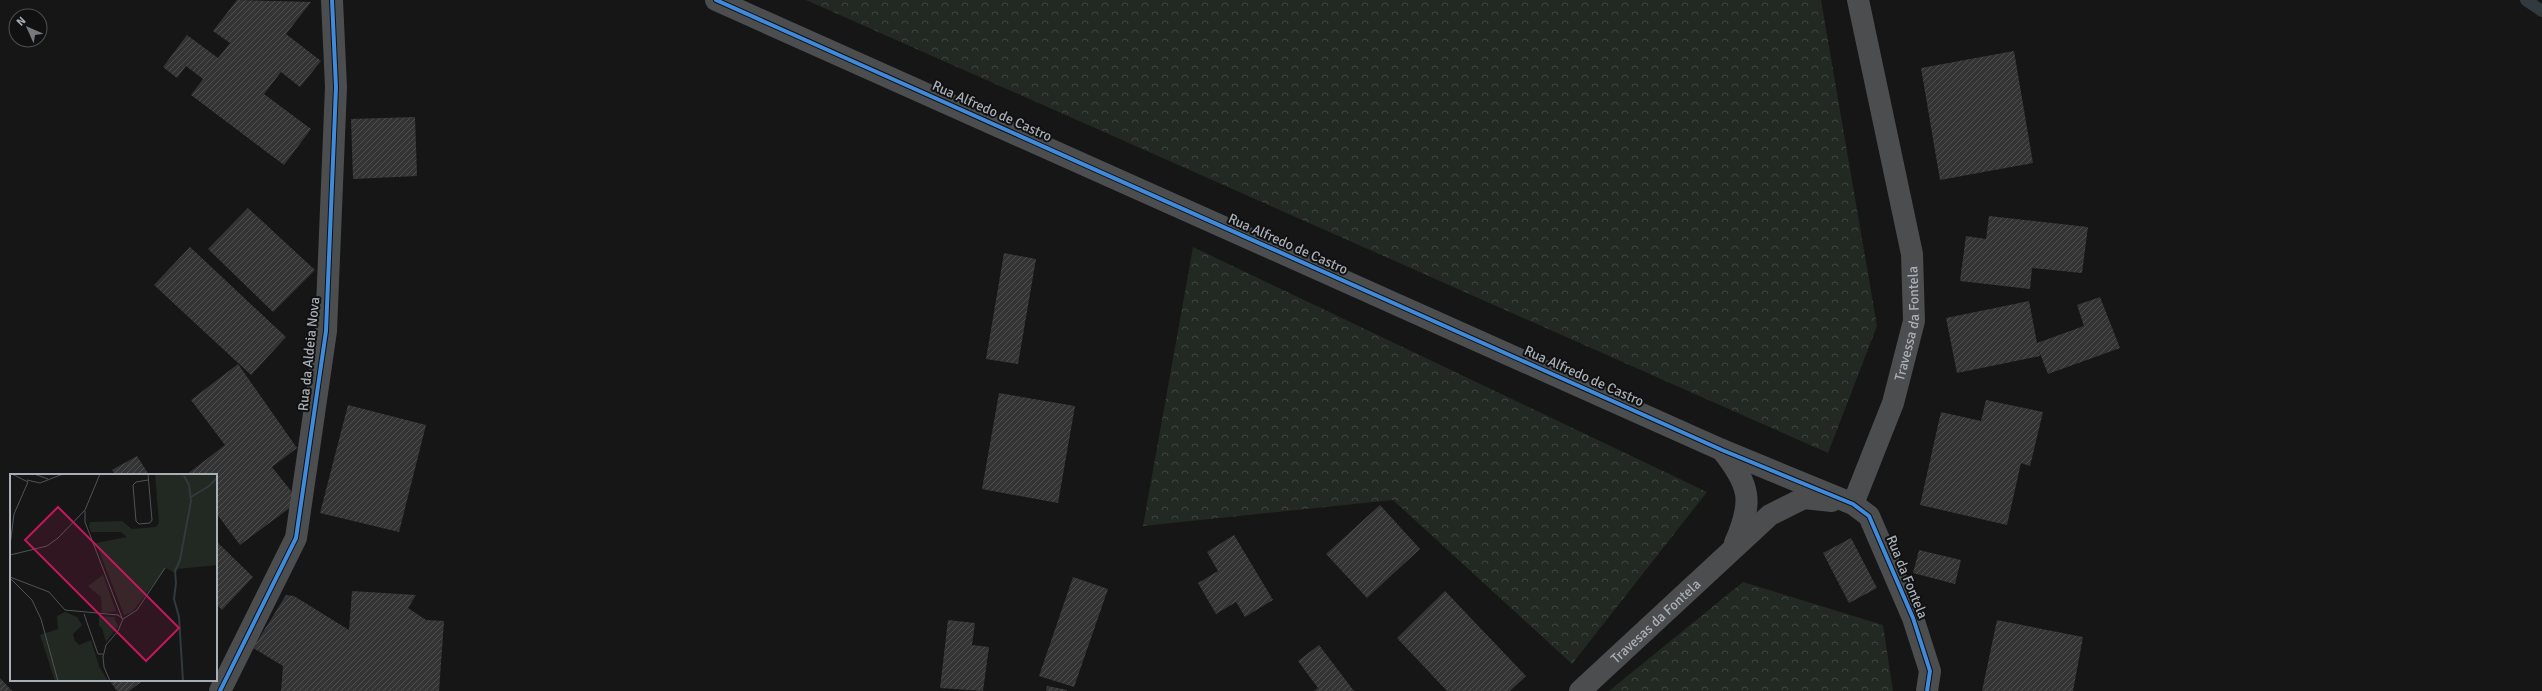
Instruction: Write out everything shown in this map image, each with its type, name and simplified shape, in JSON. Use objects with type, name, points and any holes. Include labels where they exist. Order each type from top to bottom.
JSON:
[{"type":"street","name":"Rua da Aldeia Nova","points":[[220,691],[296,538],[326,331],[336,87],[332,0]]},
{"type":"street","name":"Rua Alfredo de Castro","points":[[716,0],[1722,450],[1853,504]]},
{"type":"street","name":"Travessa da Fontela","points":[[1853,504],[1893,403],[1914,321],[1912,254],[1858,0]]},
{"type":"street","name":"Rua Alfredo de Castro","points":[[1722,450],[1738,470],[1747,499],[1746,518],[1731,552]]},
{"type":"street","points":[[1731,552],[1770,515],[1804,498],[1853,504]]},
{"type":"street","name":"Rua da Fontela","points":[[1853,504],[1870,516],[1913,618],[1930,671],[1927,691]]},
{"type":"street","name":"Travesas da Fontela","points":[[1580,691],[1731,552]]},
{"type":"green space","points":[[806,0],[1821,0],[1877,326],[1828,453]]},
{"type":"green space","points":[[1193,247],[1707,492],[1572,664],[1393,500],[1143,526]]},
{"type":"green space","points":[[1743,582],[1883,625],[1893,691],[1609,691]]},
{"type":"building","points":[[237,0],[311,2],[286,34],[321,61],[300,87],[281,72],[264,94],[311,129],[284,165],[191,95],[203,79],[186,66],[177,78],[163,67],[187,35],[218,58],[230,43],[213,31]]},
{"type":"building","points":[[2014,51],[2033,163],[1940,180],[1921,68]]},
{"type":"building","points":[[415,117],[417,176],[353,179],[351,119]]},
{"type":"building","points":[[248,208],[315,270],[273,312],[208,249]]},
{"type":"building","points":[[1989,216],[2088,227],[2082,273],[2032,268],[2030,289],[1960,281],[1966,236],[1986,239]]},
{"type":"building","points":[[190,247],[286,337],[251,375],[154,285]]},
{"type":"building","points":[[1004,253],[1036,259],[1018,364],[986,359]]},
{"type":"building","points":[[2100,297],[2120,348],[2048,374],[2039,351],[2040,356],[1957,373],[1946,318],[2029,301],[2037,343],[2084,326],[2077,305]]},
{"type":"building","points":[[238,364],[297,448],[272,467],[299,501],[240,545],[217,514],[217,474],[187,474],[225,445],[191,400]]},
{"type":"building","points":[[999,393],[1075,406],[1058,503],[982,489]]},
{"type":"building","points":[[1986,400],[2043,412],[2030,466],[2021,463],[2007,525],[1920,505],[1941,412],[1981,421]]},
{"type":"building","points":[[348,405],[426,425],[399,532],[320,513]]},
{"type":"building","points":[[137,456],[148,474],[114,474],[112,470]]},
{"type":"building","points":[[1380,505],[1420,549],[1367,598],[1326,554]]},
{"type":"building","points":[[1234,535],[1273,600],[1245,617],[1236,602],[1216,614],[1198,583],[1218,571],[1207,552]]},
{"type":"building","points":[[1851,538],[1877,588],[1849,603],[1823,553]]},
{"type":"building","points":[[217,542],[253,577],[222,610],[217,605]]},
{"type":"building","points":[[1919,550],[1961,560],[1955,584],[1913,573]]},
{"type":"building","points":[[1073,577],[1108,589],[1074,687],[1039,676]]},
{"type":"building","points":[[352,591],[416,595],[408,608],[426,620],[444,621],[439,691],[281,691],[283,666],[253,648],[286,595],[294,596],[349,630]]},
{"type":"building","points":[[1445,591],[1526,676],[1510,691],[1447,691],[1397,638]]},
{"type":"building","points":[[948,620],[975,623],[972,645],[989,647],[983,691],[940,688]]},
{"type":"building","points":[[1997,620],[2083,637],[2073,691],[1982,691]]},
{"type":"building","points":[[1319,645],[1354,691],[1314,691],[1318,688],[1298,661]]},
{"type":"building","points":[[0,678],[12,691],[0,691]]},
{"type":"building","points":[[110,681],[143,681],[129,691],[117,691]]},
{"type":"building","points":[[1047,686],[1067,690],[1067,691],[1046,691]]},
{"type":"waterway","points":[[2526,0],[2542,11]]},
{"type":"cycle path","points":[[220,691],[296,538],[326,331],[336,87],[332,0]]},
{"type":"cycle path","points":[[716,0],[1722,450],[1853,504],[1869,516],[1913,618],[1930,671],[1927,691]]}]
